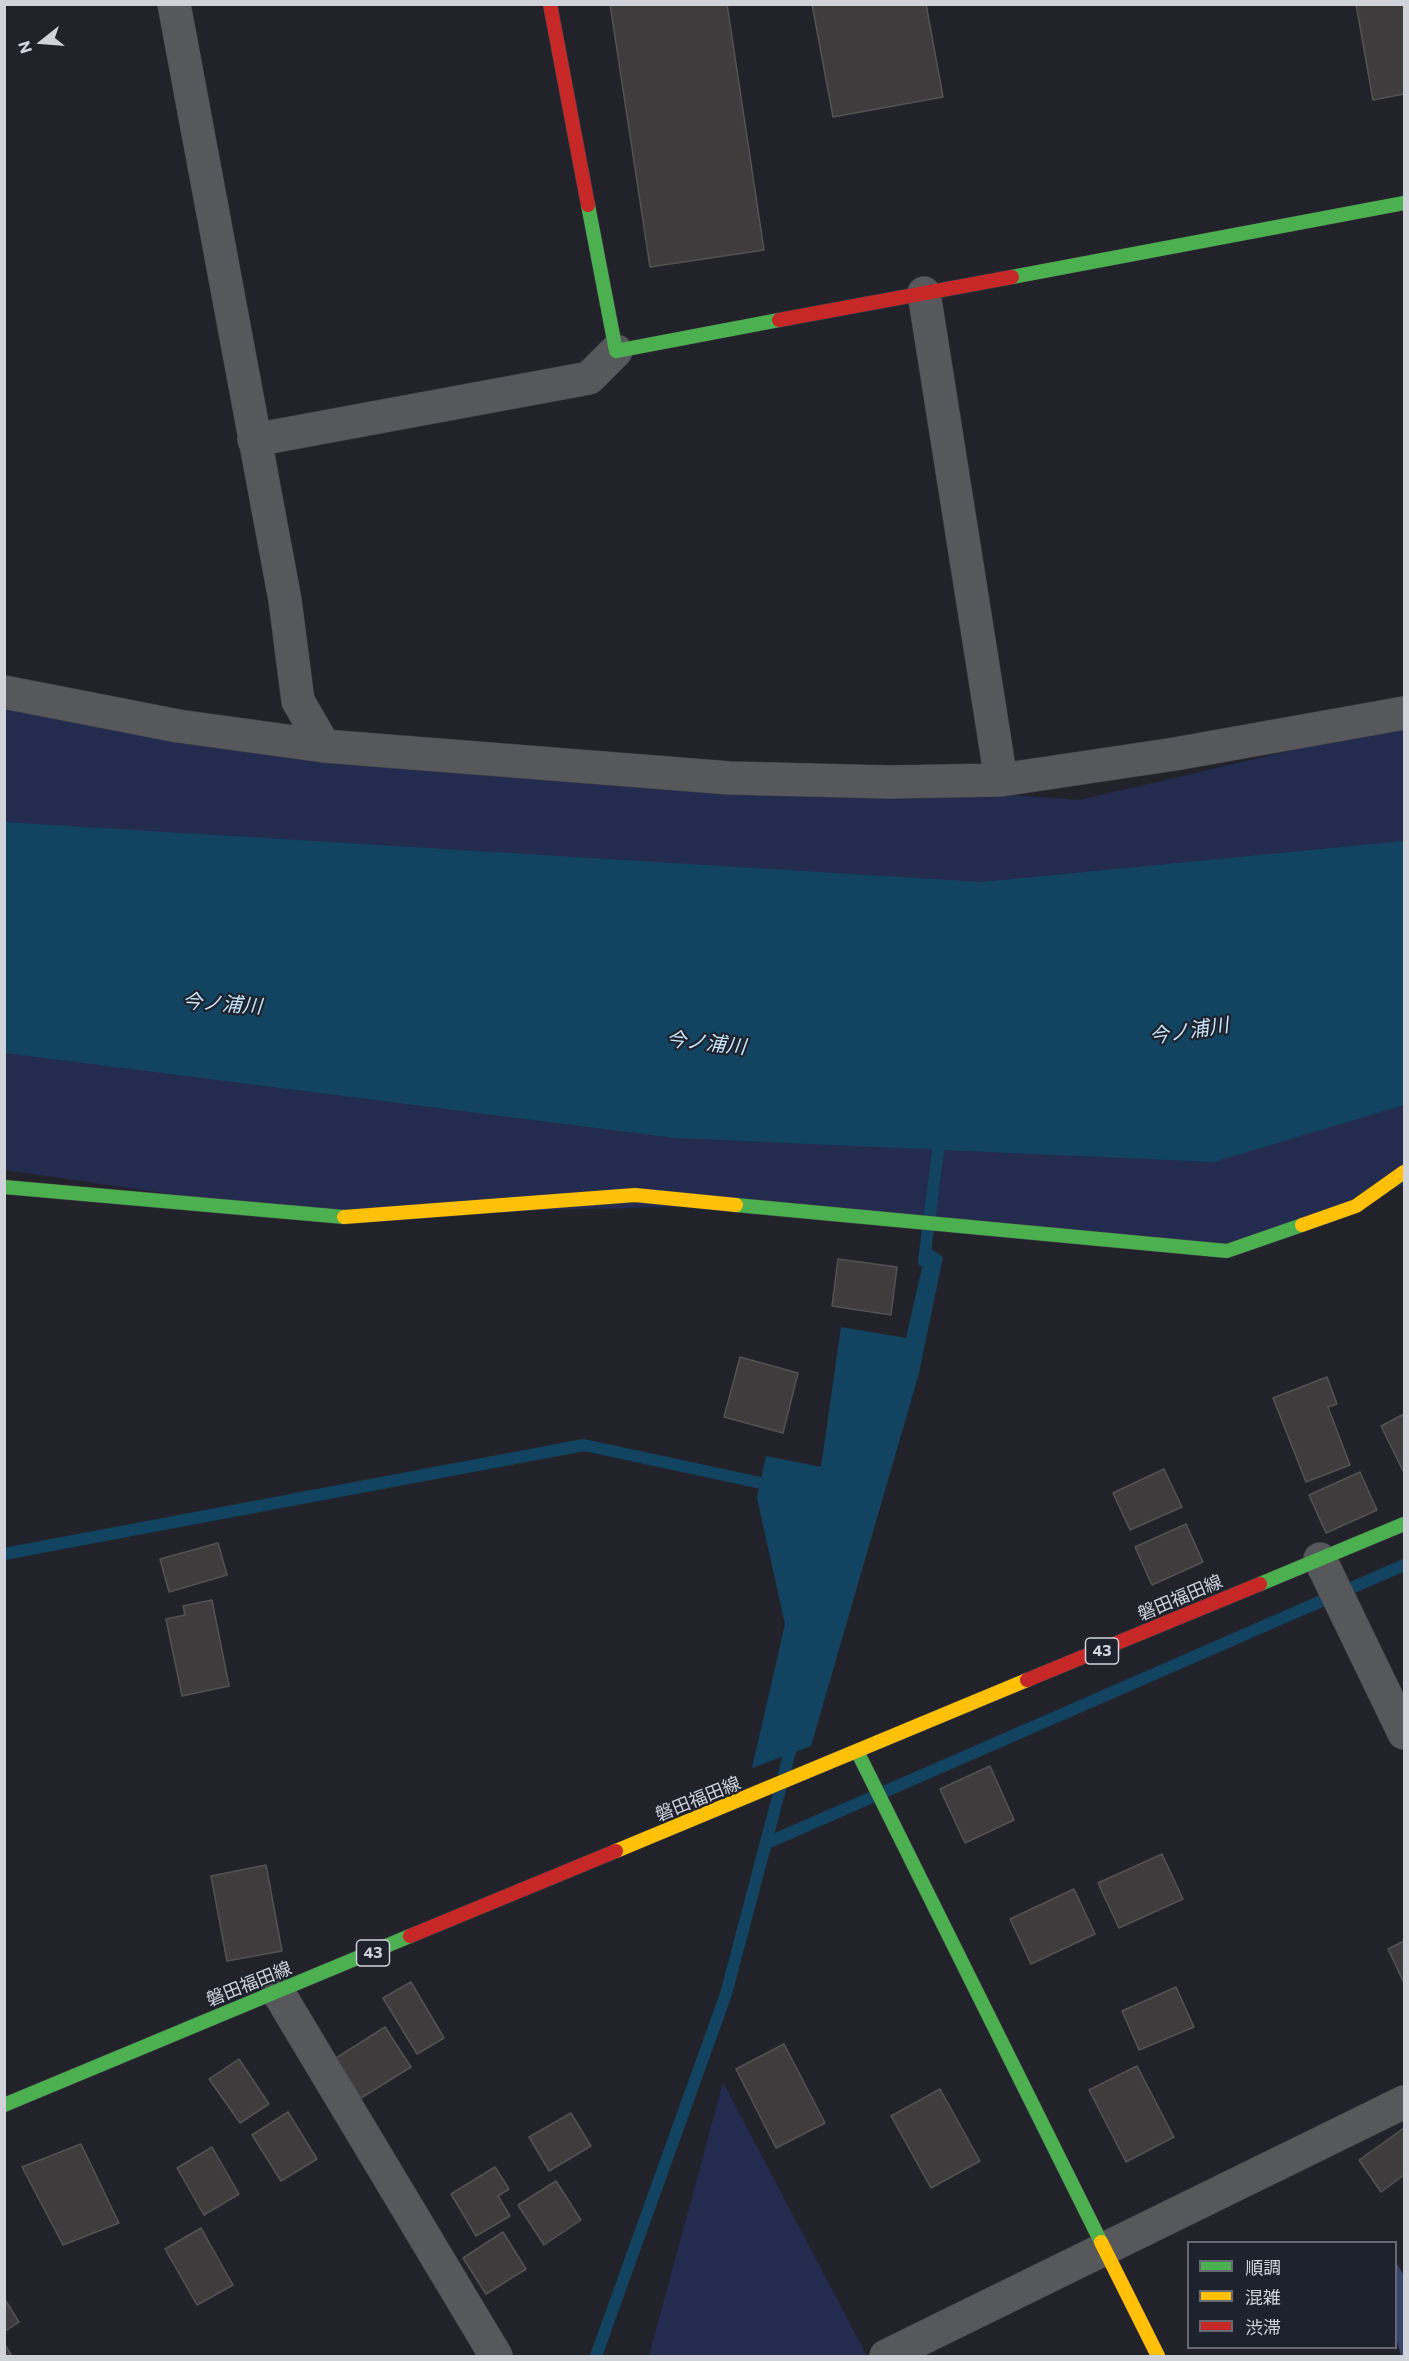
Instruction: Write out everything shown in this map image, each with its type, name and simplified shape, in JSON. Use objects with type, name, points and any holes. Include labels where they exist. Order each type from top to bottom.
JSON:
[{"type":"street","points":[[174,4],[285,600],[298,701],[324,746]]},
{"type":"street","points":[[550,4],[616,351]]},
{"type":"street","points":[[254,440],[589,378],[616,351],[1404,203]]},
{"type":"street","points":[[924,293],[1001,780]]},
{"type":"street","points":[[4,692],[178,726],[324,746],[730,778],[889,782],[1001,780],[1175,754],[1404,713]]},
{"type":"street","points":[[4,1187],[353,1218],[635,1195],[1227,1251],[1356,1206],[1404,1172]]},
{"type":"street","name":"磐田福田線","points":[[4,2105],[858,1753],[1404,1524]]},
{"type":"street","points":[[1320,1559],[1404,1733]]},
{"type":"street","points":[[858,1753],[1158,2356]]},
{"type":"street","points":[[278,1992],[496,2356]]},
{"type":"street","points":[[886,2356],[1404,2102]]},
{"type":"shaded area","points":[[5,690],[370,749],[1080,800],[1404,724],[1404,1185],[1227,1251],[745,1205],[323,1216],[5,1170]]},
{"type":"shaded area","points":[[723,2082],[867,2356],[649,2356]]},
{"type":"shaded area","points":[[1397,2264],[1404,2276],[1404,2356],[1401,2356],[1397,2341]]},
{"type":"water","name":"今ノ浦川","points":[[4,822],[982,882],[1404,841],[1404,1105],[1214,1162],[675,1138],[5,1053]]},
{"type":"water","points":[[927,1246],[943,1257],[919,1373],[811,1746],[752,1768],[785,1624],[757,1498],[766,1456],[821,1467],[841,1327],[906,1338]]},
{"type":"building","points":[[610,4],[727,4],[764,250],[650,267]]},
{"type":"building","points":[[812,4],[926,4],[943,97],[833,117]]},
{"type":"building","points":[[1356,4],[1404,4],[1404,94],[1373,100]]},
{"type":"building","points":[[838,1259],[897,1267],[891,1315],[832,1306]]},
{"type":"building","points":[[740,1357],[798,1373],[783,1433],[724,1417]]},
{"type":"building","points":[[1327,1377],[1337,1404],[1328,1407],[1350,1465],[1306,1482],[1273,1398]]},
{"type":"building","points":[[1404,1414],[1404,1473],[1381,1426]]},
{"type":"building","points":[[1164,1469],[1182,1507],[1130,1530],[1113,1493]]},
{"type":"building","points":[[1360,1472],[1377,1510],[1326,1533],[1309,1495]]},
{"type":"building","points":[[1186,1524],[1203,1562],[1152,1585],[1135,1547]]},
{"type":"building","points":[[218,1543],[227,1575],[169,1592],[160,1559]]},
{"type":"building","points":[[212,1600],[229,1686],[182,1696],[166,1619],[185,1615],[183,1606]]},
{"type":"building","points":[[990,1766],[1014,1820],[965,1843],[940,1789]]},
{"type":"building","points":[[1162,1854],[1183,1899],[1119,1928],[1098,1883]]},
{"type":"building","points":[[266,1865],[282,1951],[227,1961],[211,1876]]},
{"type":"building","points":[[1074,1889],[1095,1934],[1031,1964],[1010,1919]]},
{"type":"building","points":[[1404,1941],[1404,1983],[1388,1949]]},
{"type":"building","points":[[411,1982],[444,2038],[417,2054],[383,1998]]},
{"type":"building","points":[[1176,1987],[1194,2027],[1139,2050],[1122,2011]]},
{"type":"building","points":[[385,2027],[411,2067],[361,2098],[336,2058]]},
{"type":"building","points":[[784,2044],[825,2123],[776,2148],[736,2069]]},
{"type":"building","points":[[239,2059],[269,2104],[240,2123],[209,2079]]},
{"type":"building","points":[[1137,2066],[1174,2137],[1126,2162],[1089,2090]]},
{"type":"building","points":[[940,2089],[980,2161],[931,2188],[891,2116]]},
{"type":"building","points":[[288,2112],[317,2159],[281,2181],[252,2135]]},
{"type":"building","points":[[571,2113],[591,2146],[549,2171],[529,2137]]},
{"type":"building","points":[[1404,2128],[1404,2175],[1381,2192],[1359,2160]]},
{"type":"building","points":[[81,2144],[119,2223],[63,2245],[22,2167]]},
{"type":"building","points":[[212,2147],[239,2194],[204,2215],[177,2168]]},
{"type":"building","points":[[495,2167],[509,2189],[498,2196],[510,2216],[476,2236],[451,2194]]},
{"type":"building","points":[[556,2181],[581,2220],[544,2245],[518,2205]]},
{"type":"building","points":[[201,2228],[233,2285],[197,2305],[165,2249]]},
{"type":"building","points":[[503,2232],[526,2269],[486,2294],[463,2258]]},
{"type":"building","points":[[4,2298],[19,2322],[4,2332]]},
{"type":"building","points":[[5,2345],[12,2356],[4,2356]]},
{"type":"waterway","points":[[924,1261],[940,1135]]},
{"type":"waterway","points":[[4,1554],[584,1445],[775,1486]]},
{"type":"waterway","points":[[767,1843],[1404,1565]]},
{"type":"waterway","points":[[596,2356],[726,1994],[793,1740]]},
{"type":"traffic: fast","points":[[1012,277],[1404,203]]},
{"type":"traffic: fast","points":[[588,205],[616,351],[779,320]]},
{"type":"traffic: fast","points":[[4,1187],[344,1217]]},
{"type":"traffic: fast","points":[[736,1205],[1227,1251],[1302,1225]]},
{"type":"traffic: fast","points":[[1260,1584],[1404,1524]]},
{"type":"traffic: fast","points":[[858,1753],[1101,2242]]},
{"type":"traffic: fast","points":[[4,2105],[410,1936]]},
{"type":"traffic: slow","points":[[1302,1225],[1356,1206],[1404,1172]]},
{"type":"traffic: slow","points":[[344,1217],[635,1195],[736,1205]]},
{"type":"traffic: slow","points":[[616,1851],[1027,1680]]},
{"type":"traffic: slow","points":[[1101,2242],[1158,2356]]},
{"type":"traffic: jam","points":[[550,4],[588,205]]},
{"type":"traffic: jam","points":[[779,320],[1012,277]]},
{"type":"traffic: jam","points":[[1027,1680],[1260,1584]]},
{"type":"traffic: jam","points":[[410,1936],[616,1851]]}]
